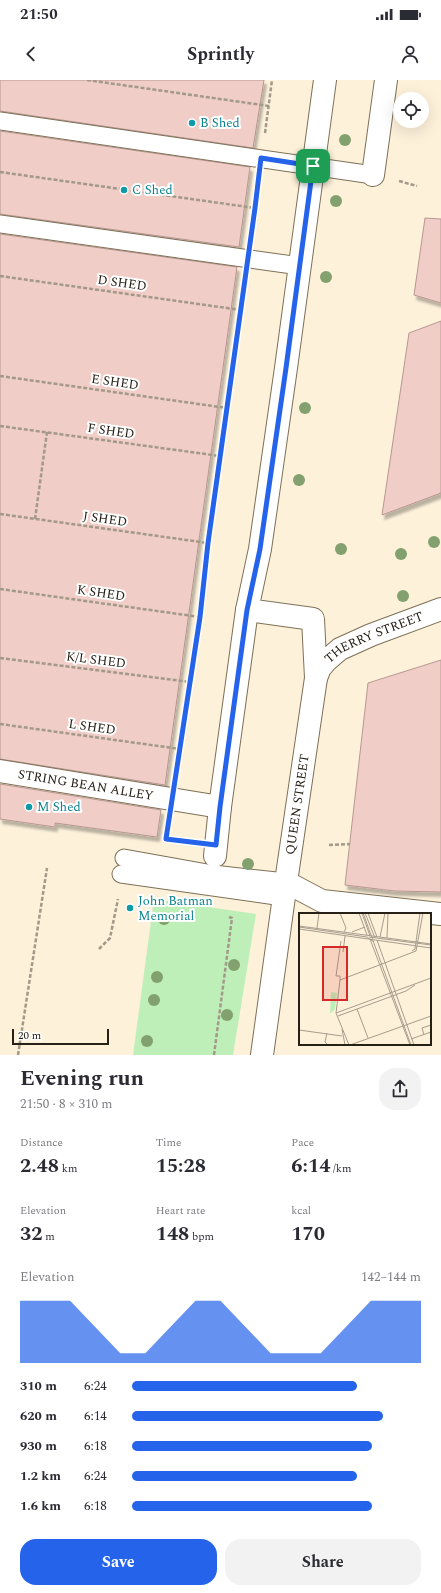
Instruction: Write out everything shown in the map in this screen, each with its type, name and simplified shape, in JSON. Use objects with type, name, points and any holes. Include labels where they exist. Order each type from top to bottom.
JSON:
[{"type":"street","points":[[215,856],[220,807],[247,610],[260,549],[325,80]]},
{"type":"street","points":[[373,175],[386,80]]},
{"type":"street","name":"THERRY STREET","points":[[316,678],[320,668],[340,649],[371,635],[441,609]]},
{"type":"street","name":"QUEEN STREET","points":[[247,610],[313,619],[316,678],[302,779],[284,890],[262,1055]]},
{"type":"street","name":"STRING BEAN ALLEY","points":[[0,771],[220,807]]},
{"type":"street","points":[[284,890],[322,901],[441,914]]},
{"type":"lane","points":[[0,121],[373,175]]},
{"type":"lane","points":[[0,224],[300,266]]},
{"type":"lane","points":[[124,858],[213,874],[284,890]]},
{"type":"lane","points":[[121,874],[284,890]]},
{"type":"path","points":[[87,80],[268,106]]},
{"type":"path","points":[[174,840],[166,839],[200,617],[208,543],[272,80]]},
{"type":"path","points":[[0,172],[255,208]]},
{"type":"path","name":"D SHED","points":[[0,276],[241,310]]},
{"type":"path","name":"E SHED","points":[[0,376],[227,408]]},
{"type":"path","name":"F SHED","points":[[0,426],[220,456]]},
{"type":"path","points":[[35,519],[47,432]]},
{"type":"path","name":"J SHED","points":[[0,514],[208,543]]},
{"type":"path","name":"K SHED","points":[[0,589],[200,617]]},
{"type":"path","name":"K/L SHED","points":[[0,658],[190,682]]},
{"type":"path","name":"L SHED","points":[[0,724],[180,749]]},
{"type":"path","points":[[329,845],[350,844]]},
{"type":"path","points":[[18,1055],[47,868]]},
{"type":"path","points":[[214,1055],[232,918],[226,917]]},
{"type":"green space","points":[[154,899],[256,914],[233,1055],[133,1055]]},
{"type":"building","name":"B Shed","points":[[0,80],[264,80],[253,148],[0,111]]},
{"type":"building","name":"C Shed","points":[[0,131],[250,167],[239,247],[0,214]]},
{"type":"building","points":[[425,218],[441,219],[441,303],[414,295]]},
{"type":"building","points":[[0,234],[237,267],[165,785],[0,759]]},
{"type":"building","points":[[441,321],[441,493],[382,515],[409,333]]},
{"type":"building","points":[[441,660],[441,892],[395,891],[345,885],[368,683]]},
{"type":"building","points":[[0,784],[161,810],[157,837],[55,823],[55,827],[0,819]]},
{"type":"place","name":"B Shed","points":[[192,123]]},
{"type":"place","name":"C Shed","points":[[124,190]]},
{"type":"place","name":"M Shed","points":[[29,807]]},
{"type":"place","name":"John Batman Memorial","points":[[130,908]]},
{"type":"route","points":[[261,158],[313,166],[260,549],[247,610],[216,845],[166,839],[200,617],[208,543],[261,158]]}]
